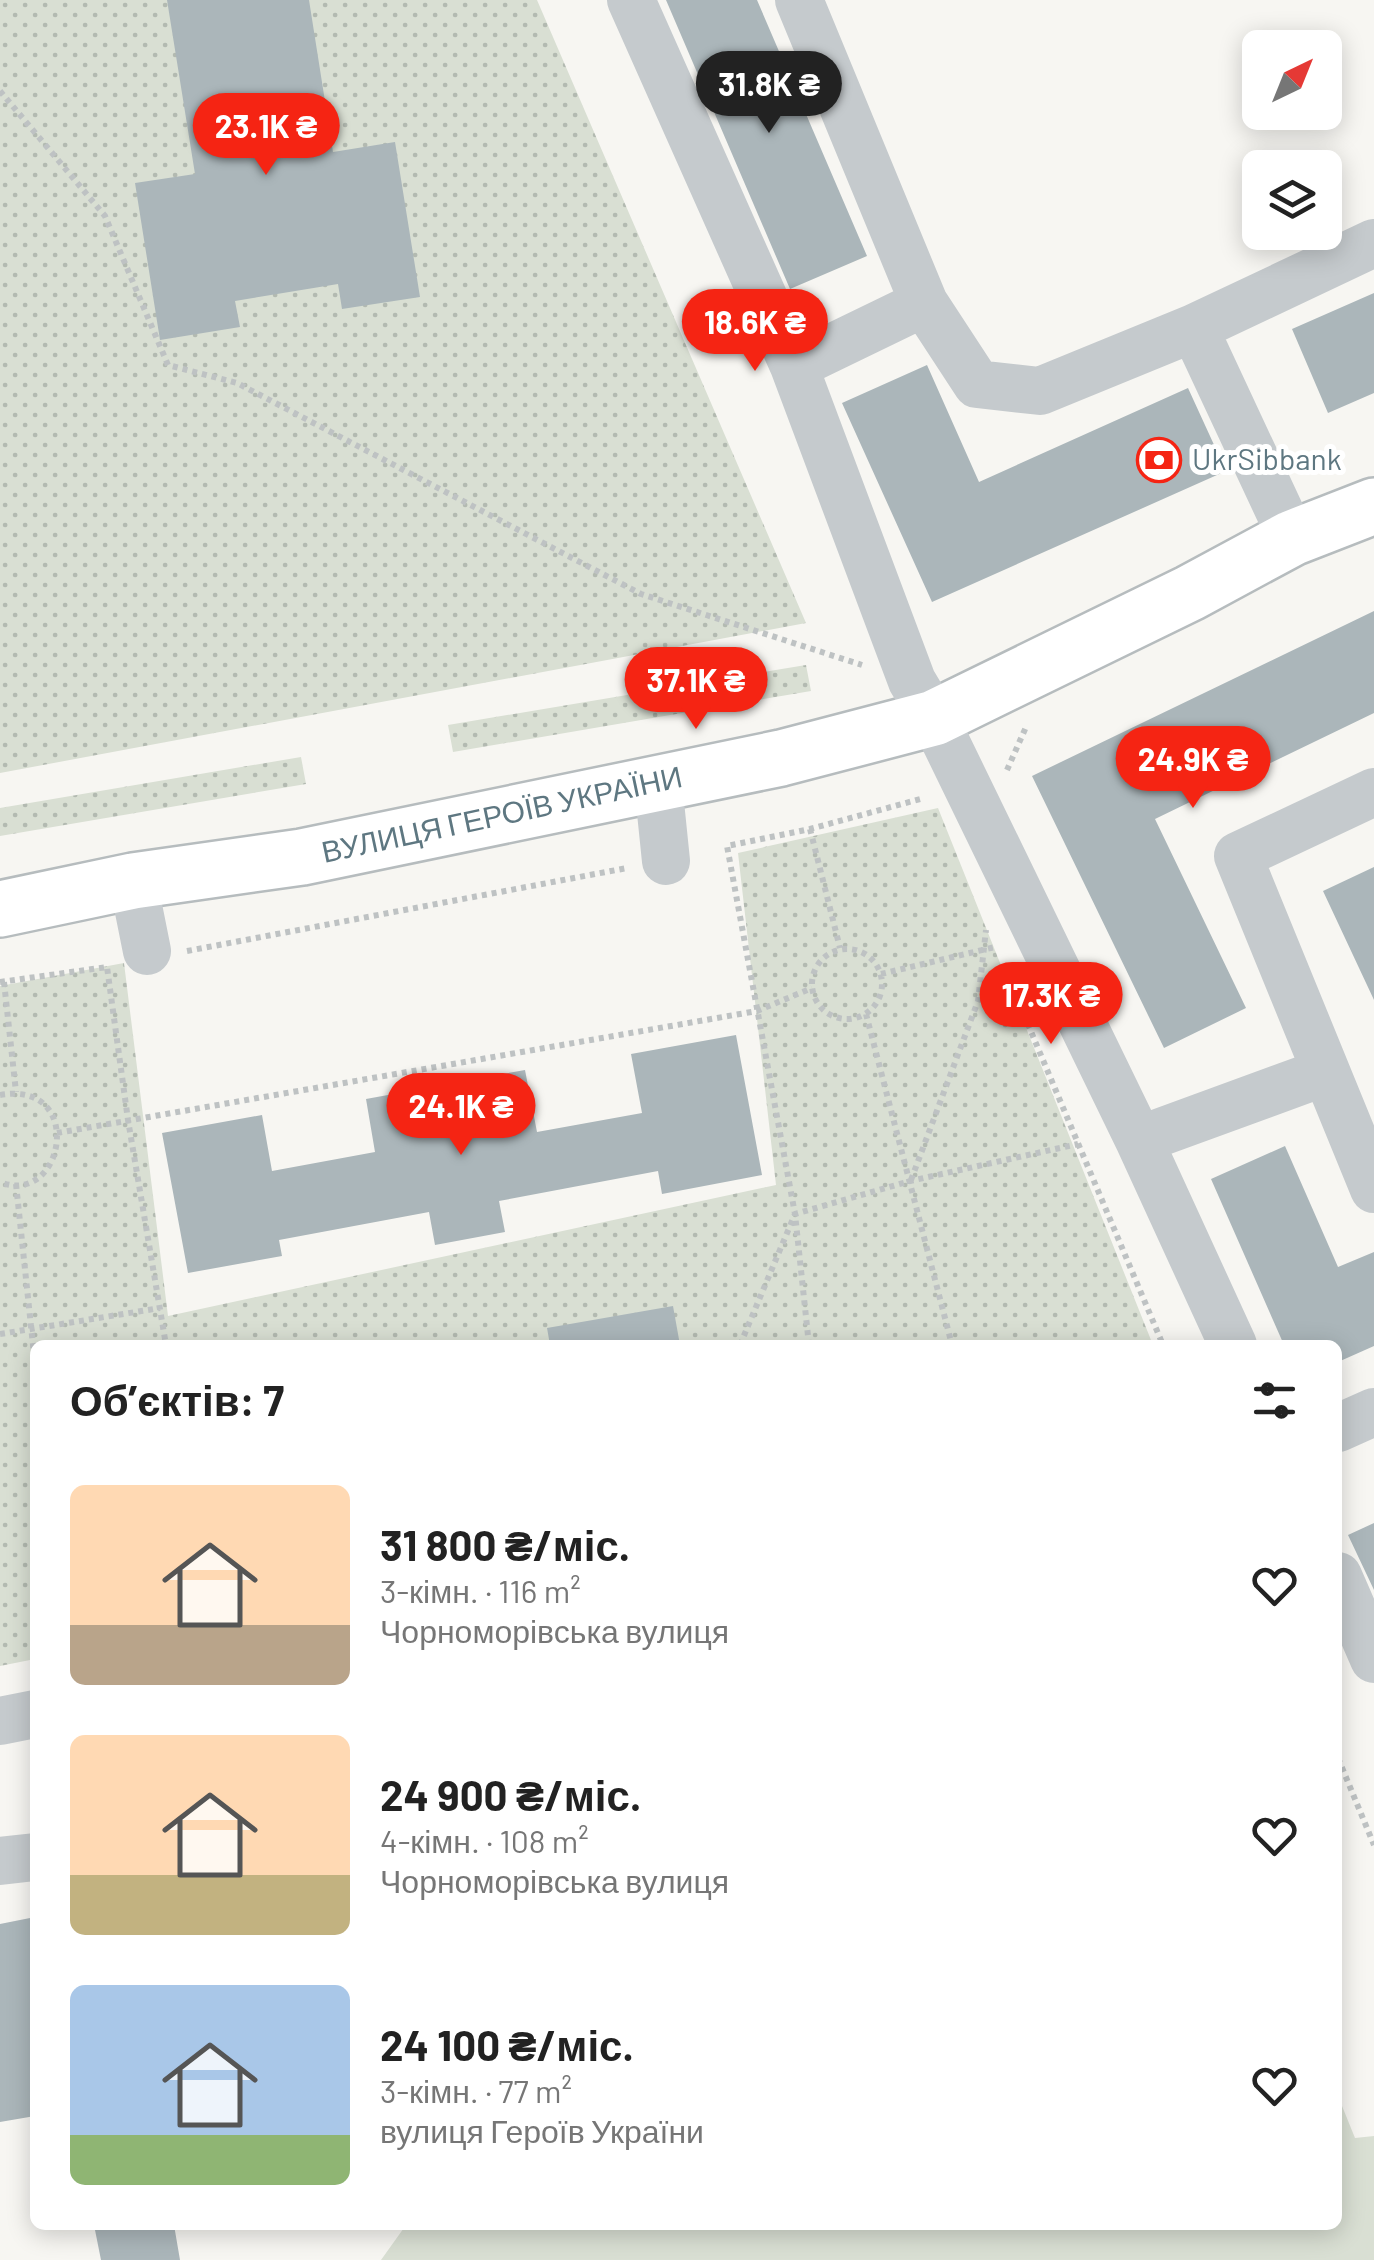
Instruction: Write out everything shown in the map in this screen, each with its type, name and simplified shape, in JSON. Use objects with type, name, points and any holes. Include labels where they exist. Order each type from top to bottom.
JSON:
[{"type":"main road","name":"ВУЛИЦЯ ГЕРОЇВ УКРАЇНИ","points":[[0,909],[133,882],[302,856],[781,758],[1190,593],[1292,538],[1374,506]]},
{"type":"street","points":[[630,0],[794,366],[923,700],[1138,1140],[1231,1340]]},
{"type":"street","points":[[799,0],[924,303],[977,384],[1040,391],[1194,328],[1374,243]]},
{"type":"street","points":[[794,366],[924,303]]},
{"type":"street","points":[[1194,328],[1292,538]]},
{"type":"street","points":[[658,783],[666,861]]},
{"type":"street","points":[[1374,792],[1238,856],[1374,1188]]},
{"type":"street","points":[[133,882],[136,959]]},
{"type":"street","points":[[1138,1140],[1325,1072]]},
{"type":"street","points":[[1342,1426],[1374,1412]]},
{"type":"street","points":[[1342,1585],[1374,1659]]},
{"type":"street","points":[[0,1721],[30,1715]]},
{"type":"street","points":[[0,1861],[30,1858]]},
{"type":"path","points":[[0,91],[106,216],[168,364],[237,383],[641,594],[923,700]]},
{"type":"path","points":[[810,829],[840,948]]},
{"type":"path","points":[[16,1092],[2,982],[666,861],[727,846]]},
{"type":"path","points":[[840,948],[860,950],[876,962],[881,974],[880,1000],[866,1014],[849,1020],[831,1016],[818,1005],[812,988],[814,970],[824,956],[840,948]]},
{"type":"path","points":[[881,974],[984,951],[978,1001],[910,1181]]},
{"type":"path","points":[[136,959],[128,1120],[165,1340]]},
{"type":"path","points":[[1010,983],[1161,1340]]},
{"type":"path","points":[[57,1132],[757,1012],[812,988]]},
{"type":"path","points":[[866,1014],[951,1340]]},
{"type":"path","points":[[0,1095],[16,1092],[38,1100],[54,1117],[59,1141],[51,1165],[32,1181],[0,1182]]},
{"type":"path","points":[[795,1214],[910,1181],[1078,1144]]},
{"type":"path","points":[[16,1184],[33,1340]]},
{"type":"path","points":[[742,1340],[795,1214]]},
{"type":"path","points":[[795,1214],[809,1340]]},
{"type":"path","points":[[0,1334],[160,1308]]},
{"type":"path","points":[[1342,1768],[1374,1845]]},
{"type":"shaded area","points":[[0,0],[537,0],[806,623],[0,773]]},
{"type":"shaded area","points":[[806,665],[811,691],[453,752],[448,725]]},
{"type":"shaded area","points":[[301,757],[306,784],[0,836],[0,808]]},
{"type":"shaded area","points":[[938,808],[1151,1340],[30,1340],[30,1660],[0,1666],[0,986],[124,963],[168,1316],[776,1185],[738,853]]},
{"type":"shaded area","points":[[1342,2106],[1355,2138],[1374,2136],[1374,2260],[381,2260],[402,2230],[1342,2230]]},
{"type":"building","points":[[167,0],[309,0],[333,152],[395,142],[420,297],[342,309],[338,284],[235,301],[240,327],[160,340],[135,183],[195,174]]},
{"type":"building","points":[[666,0],[757,0],[867,256],[790,289]]},
{"type":"building","points":[[1374,293],[1374,393],[1328,413],[1292,329]]},
{"type":"building","points":[[927,365],[979,482],[1188,388],[1226,471],[932,602],[842,403]]},
{"type":"building","points":[[1374,611],[1374,713],[1155,819],[1246,1008],[1164,1048],[1032,776]]},
{"type":"building","points":[[1374,867],[1374,1000],[1323,891]]},
{"type":"building","points":[[736,1035],[762,1175],[662,1194],[658,1171],[499,1201],[505,1232],[435,1245],[429,1212],[279,1240],[282,1256],[188,1273],[162,1133],[262,1115],[272,1171],[375,1152],[366,1099],[525,1070],[537,1132],[642,1113],[631,1054]]},
{"type":"building","points":[[1285,1146],[1338,1267],[1374,1252],[1374,1346],[1342,1360],[1342,1340],[1282,1340],[1211,1179]]},
{"type":"building","points":[[673,1306],[679,1340],[549,1340],[547,1328]]},
{"type":"building","points":[[1374,1523],[1374,1590],[1348,1535]]},
{"type":"building","points":[[30,1918],[30,2117],[0,2122],[0,1924]]},
{"type":"building","points":[[95,2230],[175,2230],[180,2260],[101,2260]]},
{"type":"place","name":"UkrSibbank","points":[[1159,460]]}]
